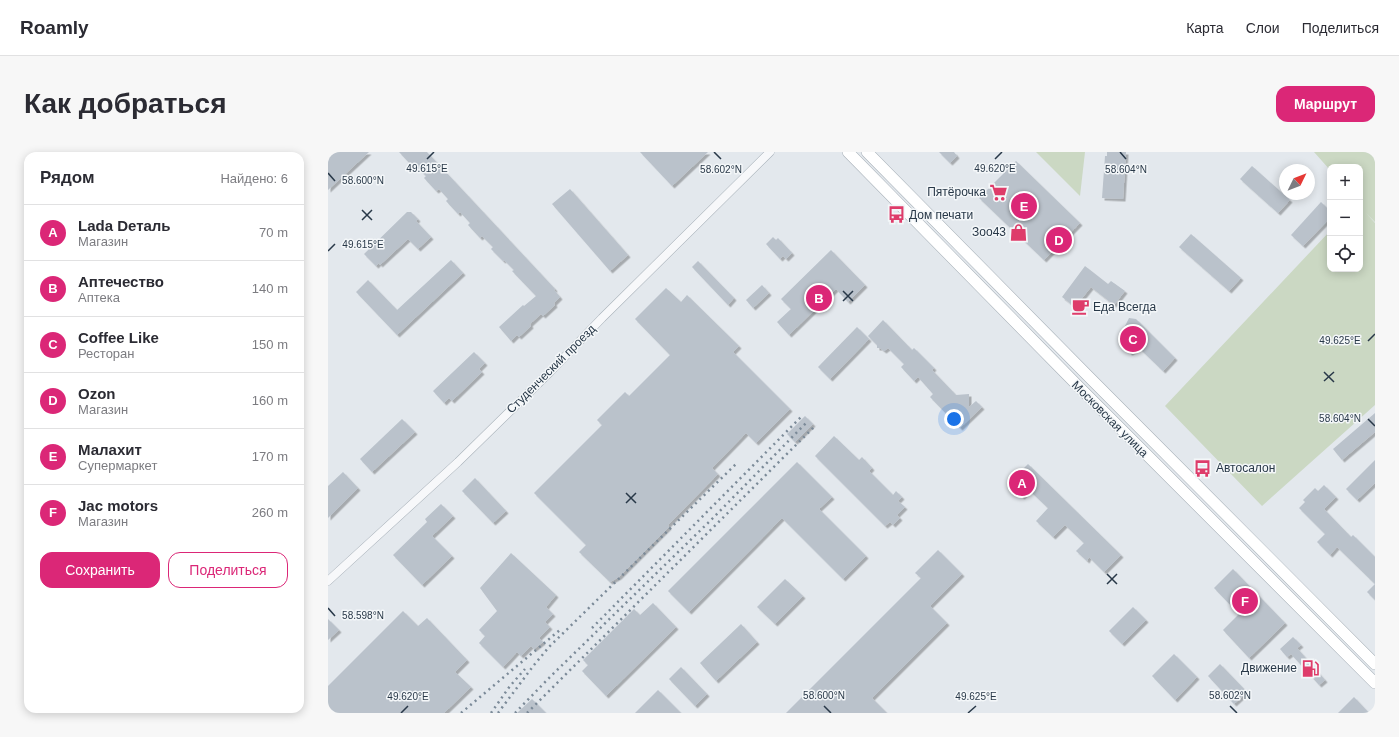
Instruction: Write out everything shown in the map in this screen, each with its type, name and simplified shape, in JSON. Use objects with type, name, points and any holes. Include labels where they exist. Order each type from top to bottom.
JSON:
[{"type":"main road","name":"Московская улица","points":[[848,152],[1080,388],[1375,683]]},
{"type":"main road","name":"Московская улица","points":[[867,152],[1375,664]]},
{"type":"street","name":"Студенческий проезд","points":[[328,581],[458,462],[770,152]]},
{"type":"green space","points":[[1036,152],[1085,152],[1080,196]]},
{"type":"green space","points":[[1314,152],[1375,152],[1375,222],[1366,213],[1375,223],[1375,405],[1262,506],[1165,406],[1327,234],[1327,272],[1363,272],[1363,164],[1327,164],[1327,167]]},
{"type":"building","points":[[328,152],[369,152],[328,190]]},
{"type":"building","points":[[399,152],[427,152],[555,289],[554,290],[560,297],[554,303],[555,305],[543,316],[541,314],[519,337],[517,335],[511,341],[499,327],[523,305],[524,306],[536,296],[512,271],[514,270],[491,249],[493,247],[482,236],[480,238],[468,225],[470,223],[460,212],[458,214],[446,201],[448,199],[439,189],[436,191],[424,178],[426,176],[416,166],[414,168]]},
{"type":"building","points":[[640,152],[708,152],[672,186]]},
{"type":"building","points":[[939,152],[954,152],[957,156],[950,163]]},
{"type":"building","points":[[1107,152],[1126,152],[1123,199],[1102,198],[1105,156],[1107,156]]},
{"type":"building","points":[[1016,161],[1080,223],[1044,260],[979,198]]},
{"type":"building","points":[[1252,166],[1279,190],[1279,200],[1290,200],[1278,213],[1240,179]]},
{"type":"building","points":[[570,189],[628,255],[610,271],[552,204]]},
{"type":"building","points":[[1321,202],[1327,208],[1327,221],[1303,246],[1291,235]]},
{"type":"building","points":[[407,212],[411,212],[418,219],[416,221],[431,237],[418,249],[408,239],[380,265],[379,263],[376,266],[364,254]]},
{"type":"building","points":[[1191,234],[1241,278],[1229,291],[1179,247]]},
{"type":"building","points":[[773,237],[776,240],[778,238],[792,253],[786,259],[783,256],[780,259],[766,244]]},
{"type":"building","points":[[831,250],[865,285],[848,302],[836,289],[789,335],[777,322],[791,309],[781,299]]},
{"type":"building","points":[[451,260],[463,273],[397,335],[356,292],[368,280],[397,310]]},
{"type":"building","points":[[698,261],[734,298],[728,305],[692,267]]},
{"type":"building","points":[[1085,266],[1108,284],[1111,281],[1125,291],[1114,305],[1091,287],[1075,307],[1062,297]]},
{"type":"building","points":[[762,285],[769,293],[753,308],[746,300]]},
{"type":"building","points":[[666,288],[681,302],[687,295],[739,346],[733,352],[790,409],[756,443],[746,433],[712,468],[718,474],[668,525],[669,527],[619,577],[610,582],[579,552],[586,545],[534,493],[602,425],[597,420],[625,392],[629,396],[670,355],[635,319]]},
{"type":"building","points":[[1129,318],[1136,319],[1175,358],[1163,371],[1139,348],[1130,353],[1120,343],[1126,330],[1124,328]]},
{"type":"building","points":[[883,320],[912,350],[914,348],[934,368],[932,370],[956,395],[969,394],[969,407],[976,401],[982,407],[960,428],[930,397],[933,394],[918,377],[914,381],[901,367],[904,364],[888,348],[884,351],[877,348],[877,345],[868,336]]},
{"type":"building","points":[[857,327],[869,339],[830,379],[818,367]]},
{"type":"building","points":[[474,352],[485,363],[479,369],[482,372],[452,401],[449,398],[444,403],[433,391]]},
{"type":"building","points":[[1375,413],[1375,432],[1342,460],[1333,449]]},
{"type":"building","points":[[805,416],[813,424],[795,442],[787,434]]},
{"type":"building","points":[[402,419],[415,432],[372,472],[360,459]]},
{"type":"building","points":[[834,436],[859,460],[862,457],[872,468],[869,471],[893,495],[896,491],[902,497],[898,501],[905,507],[897,515],[900,518],[893,525],[890,522],[885,526],[815,456]]},
{"type":"building","points":[[1375,460],[1375,483],[1357,500],[1346,489]]},
{"type":"building","points":[[797,462],[832,497],[819,509],[866,556],[843,579],[782,518],[689,612],[668,591]]},
{"type":"building","points":[[1028,464],[1121,555],[1104,572],[1089,557],[1087,561],[1076,551],[1084,543],[1065,525],[1053,537],[1036,521],[1048,508],[1029,490],[1022,497],[1009,483]]},
{"type":"building","points":[[343,472],[358,488],[328,518],[328,486]]},
{"type":"building","points":[[475,478],[506,511],[493,523],[462,491]]},
{"type":"building","points":[[1324,485],[1336,497],[1324,509],[1351,537],[1353,535],[1375,557],[1375,584],[1337,547],[1330,555],[1317,542],[1325,534],[1299,508],[1305,502],[1303,500],[1315,488],[1318,491]]},
{"type":"building","points":[[441,504],[453,516],[432,536],[452,556],[422,585],[393,555],[427,522],[425,519]]},
{"type":"building","points":[[938,550],[962,574],[930,606],[947,623],[872,698],[887,713],[786,713],[921,578],[915,573]]},
{"type":"building","points":[[511,553],[556,595],[546,607],[553,614],[545,622],[550,627],[539,638],[543,642],[534,649],[531,646],[521,656],[517,652],[503,667],[479,643],[485,636],[479,630],[497,611],[480,588]]},
{"type":"building","points":[[1233,569],[1285,623],[1249,658],[1223,630],[1239,614],[1214,588]]},
{"type":"building","points":[[785,579],[803,596],[775,624],[757,607]]},
{"type":"building","points":[[1375,584],[1375,600],[1367,592]]},
{"type":"building","points":[[653,603],[676,627],[606,696],[582,671],[588,665],[583,660],[634,609],[640,615]]},
{"type":"building","points":[[1133,607],[1146,620],[1122,644],[1109,631]]},
{"type":"building","points":[[403,611],[418,626],[427,618],[467,660],[455,672],[471,687],[444,713],[328,713],[328,686]]},
{"type":"building","points":[[328,619],[339,630],[328,640]]},
{"type":"building","points":[[741,624],[757,642],[716,681],[700,663]]},
{"type":"building","name":"Движение","points":[[1293,637],[1301,645],[1297,648],[1325,680],[1319,685],[1291,654],[1287,657],[1280,649]]},
{"type":"building","points":[[1174,654],[1197,677],[1175,700],[1152,676]]},
{"type":"building","points":[[1220,664],[1247,692],[1234,704],[1208,676]]},
{"type":"building","points":[[681,667],[707,694],[695,706],[669,679]]},
{"type":"building","points":[[658,690],[681,713],[635,713]]},
{"type":"building","points":[[1354,697],[1369,713],[1338,713]]},
{"type":"building","points":[[532,699],[546,713],[517,713]]},
{"type":"railway","points":[[592,628],[803,415]]},
{"type":"railway","points":[[515,713],[712,519],[806,423]]},
{"type":"railway","points":[[527,713],[816,425]]},
{"type":"railway","points":[[498,713],[549,647],[736,464]]},
{"type":"railway","points":[[461,713],[561,629]]},
{"type":"railway","points":[[491,713],[510,686],[525,669]]},
{"type":"place","name":"Пятёрочка","points":[[999,192]]},
{"type":"place","name":"Малахит","points":[[1024,206]]},
{"type":"place","name":"Дом печати","points":[[896,215]]},
{"type":"place","name":"Зоо43","points":[[1019,232]]},
{"type":"place","name":"Ozon","points":[[1059,240]]},
{"type":"place","name":"Аптечество","points":[[819,298]]},
{"type":"place","name":"Еда Всегда","points":[[1080,307]]},
{"type":"place","name":"Coffee Like","points":[[1133,339]]},
{"type":"place","name":"Автосалон","points":[[1203,468]]},
{"type":"place","name":"Lada Dеталь","points":[[1022,483]]},
{"type":"place","name":"Jac motors","points":[[1245,601]]},
{"type":"place","name":"Движение","points":[[1310,668]]}]
